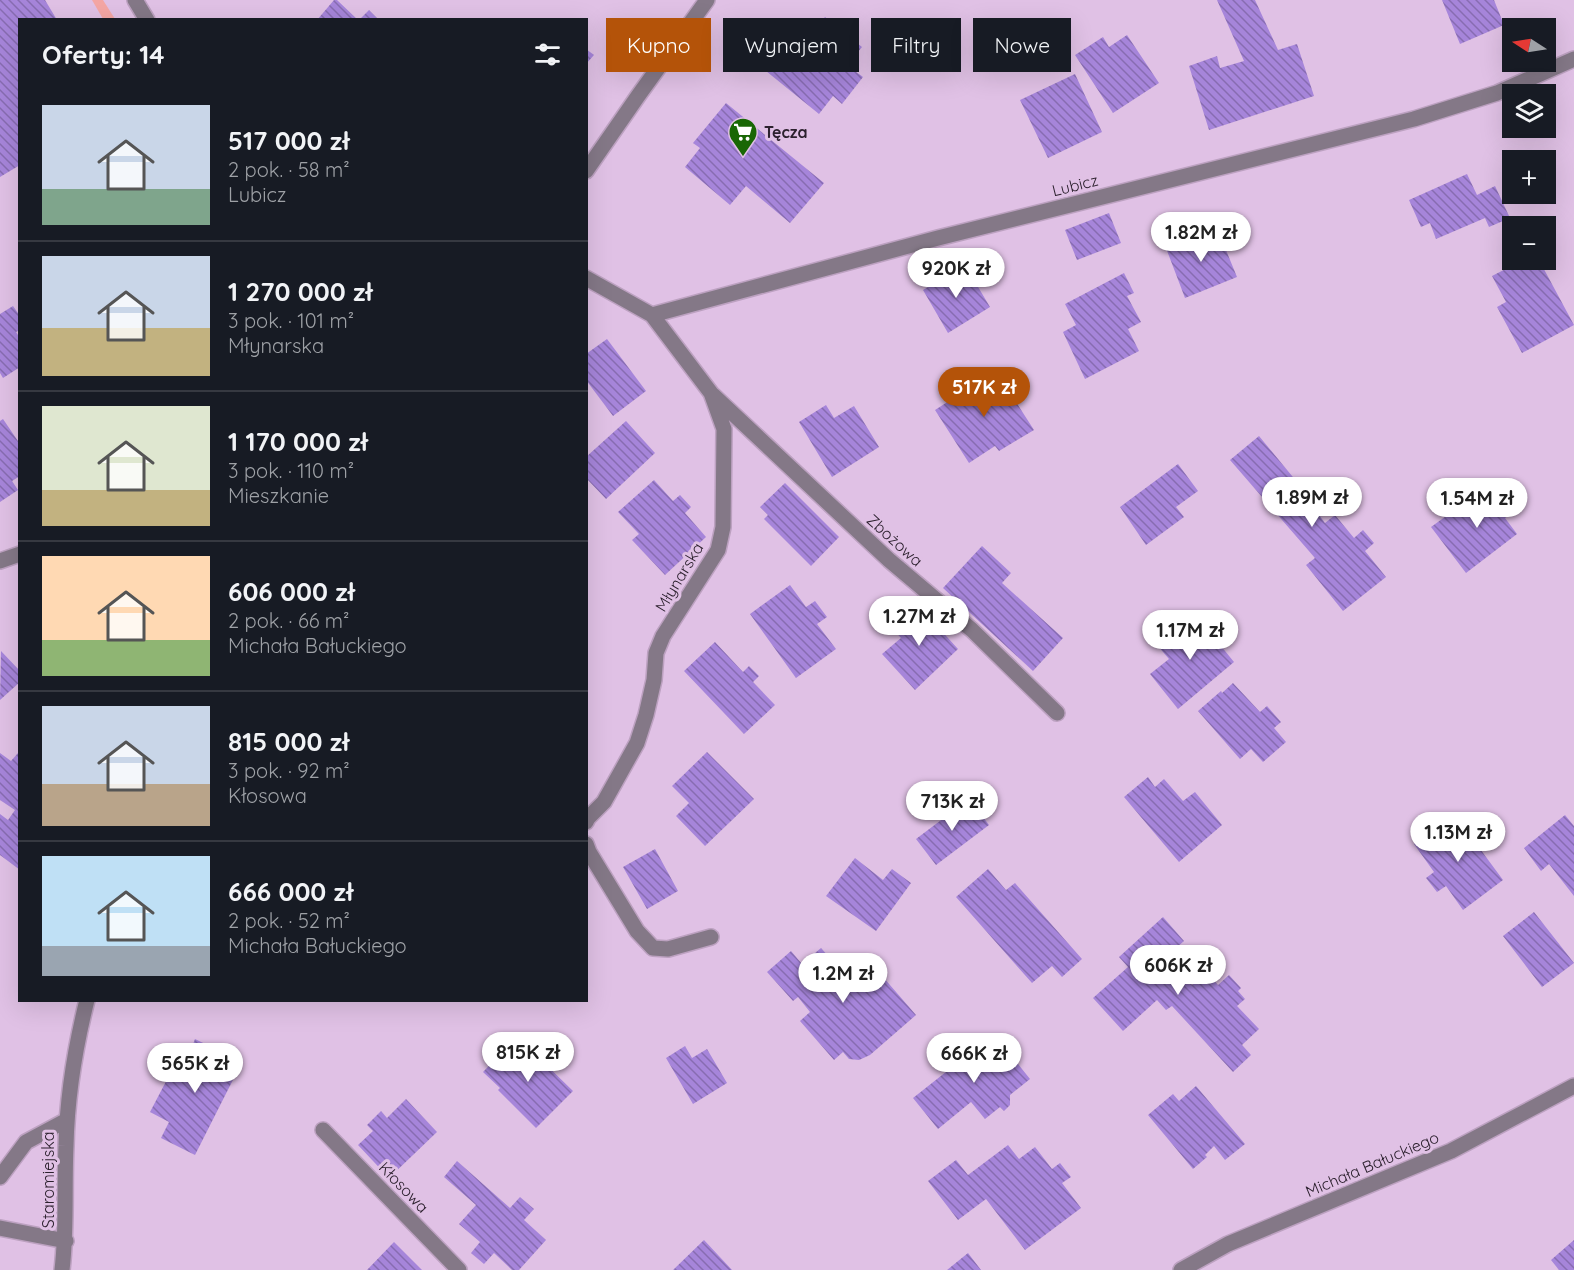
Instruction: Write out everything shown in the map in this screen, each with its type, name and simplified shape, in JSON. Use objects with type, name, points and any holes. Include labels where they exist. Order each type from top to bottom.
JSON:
[{"type":"street","points":[[135,0],[146,18]]},
{"type":"street","points":[[588,168],[707,0]]},
{"type":"street","name":"Lubicz","points":[[652,315],[938,238],[1414,120],[1497,93],[1574,59]]},
{"type":"street","points":[[588,279],[652,315]]},
{"type":"street","name":"Młynarska","points":[[588,818],[604,802],[637,743],[651,692],[656,653],[663,636],[718,550],[723,526],[724,429],[711,393],[652,315]]},
{"type":"street","name":"Zbożowa","points":[[711,393],[889,560],[972,630],[1057,713]]},
{"type":"street","points":[[0,561],[18,555]]},
{"type":"street","points":[[588,849],[637,931],[653,948],[668,949],[711,937]]},
{"type":"street","name":"Staromiejska","points":[[62,1270],[66,1241],[67,1120],[73,1071],[87,1002]]},
{"type":"street","name":"Michała Bałuckiego","points":[[1181,1270],[1228,1244],[1451,1150],[1574,1086]]},
{"type":"street","name":"Staromiejska","points":[[0,1177],[26,1142],[67,1120]]},
{"type":"street","name":"Kłosowa","points":[[322,1130],[459,1270]]},
{"type":"street","name":"Staromiejska","points":[[0,1228],[66,1241]]},
{"type":"street","name":"Staromiejska","points":[[66,1241],[71,1270]]},
{"type":"shaded area","points":[[92,0],[103,0],[114,18],[102,18]]},
{"type":"building","points":[[0,0],[45,0],[56,18],[18,18],[18,166],[0,177]]},
{"type":"building","points":[[334,0],[337,0],[356,18],[319,18]]},
{"type":"building","points":[[1217,0],[1255,0],[1278,50],[1297,44],[1314,96],[1209,130],[1189,66],[1217,56],[1220,68],[1244,61]]},
{"type":"building","points":[[1442,0],[1494,0],[1502,26],[1460,44]]},
{"type":"building","points":[[369,10],[377,18],[361,18]]},
{"type":"building","points":[[1127,35],[1159,83],[1113,113],[1075,55],[1103,37],[1109,47]]},
{"type":"building","points":[[588,50],[594,55],[588,62]]},
{"type":"building","points":[[767,72],[856,72],[863,77],[842,104],[833,96],[819,114]]},
{"type":"building","points":[[1075,74],[1102,132],[1048,158],[1020,100]]},
{"type":"building","name":"Tęcza","points":[[726,103],[824,183],[790,223],[746,186],[730,205],[685,167],[700,148],[693,143]]},
{"type":"building","points":[[1467,174],[1477,195],[1495,186],[1509,216],[1502,216],[1502,221],[1489,227],[1485,218],[1436,239],[1430,223],[1421,227],[1409,200]]},
{"type":"building","points":[[1109,213],[1121,243],[1077,260],[1065,230]]},
{"type":"building","points":[[1217,228],[1237,277],[1185,298],[1166,248]]},
{"type":"building","points":[[965,265],[990,307],[948,333],[923,290]]},
{"type":"building","points":[[1504,270],[1544,270],[1574,325],[1522,353],[1497,307],[1506,302],[1492,276]]},
{"type":"building","points":[[1124,273],[1134,293],[1127,296],[1141,322],[1128,329],[1139,351],[1085,379],[1063,332],[1076,325],[1065,304]]},
{"type":"building","points":[[13,306],[18,313],[18,331],[16,332],[18,335],[18,368],[3,378],[0,373],[0,314]]},
{"type":"building","points":[[607,339],[646,391],[613,416],[588,383],[588,353]]},
{"type":"building","points":[[996,371],[1034,430],[999,451],[995,446],[969,463],[935,410],[966,390],[968,393],[977,387],[975,384]]},
{"type":"building","points":[[826,405],[834,418],[854,406],[879,447],[832,477],[799,422]]},
{"type":"building","points":[[3,419],[18,441],[18,477],[12,481],[18,490],[0,502],[0,421]]},
{"type":"building","points":[[626,421],[655,453],[606,499],[588,480],[588,455]]},
{"type":"building","points":[[1259,436],[1297,482],[1296,484],[1325,523],[1335,515],[1354,538],[1363,530],[1374,543],[1365,551],[1386,577],[1343,611],[1306,565],[1315,558],[1230,460]]},
{"type":"building","points":[[1178,464],[1198,491],[1176,507],[1184,517],[1146,545],[1120,507]]},
{"type":"building","points":[[654,480],[673,501],[680,495],[691,507],[685,513],[706,537],[665,575],[632,540],[639,534],[618,512]]},
{"type":"building","points":[[785,483],[839,537],[811,566],[764,519],[768,515],[760,507]]},
{"type":"building","points":[[1485,488],[1495,501],[1507,493],[1518,508],[1505,518],[1517,534],[1466,573],[1431,527]]},
{"type":"building","points":[[982,546],[1011,573],[1002,583],[1063,638],[1033,671],[943,588]]},
{"type":"building","points":[[790,585],[806,607],[815,601],[827,617],[817,624],[836,649],[796,678],[750,614]]},
{"type":"building","points":[[917,604],[958,649],[915,690],[882,654],[901,638],[891,627]]},
{"type":"building","points":[[1194,613],[1234,662],[1178,709],[1150,674],[1169,659],[1157,645]]},
{"type":"building","points":[[715,642],[743,672],[749,666],[759,676],[753,682],[775,705],[744,734],[684,671]]},
{"type":"building","points":[[1,651],[18,669],[18,684],[0,700]]},
{"type":"building","points":[[1233,683],[1260,712],[1267,706],[1281,722],[1274,728],[1286,742],[1263,762],[1251,749],[1240,759],[1198,711]]},
{"type":"building","points":[[707,752],[754,799],[705,846],[676,816],[689,803],[672,786]]},
{"type":"building","points":[[0,753],[11,761],[18,753],[18,868],[0,855],[0,814],[8,820],[15,810],[0,800]]},
{"type":"building","points":[[1148,777],[1155,787],[1164,779],[1183,801],[1195,792],[1222,825],[1179,862],[1124,797]]},
{"type":"building","points":[[969,799],[989,825],[936,865],[916,839]]},
{"type":"building","points":[[1455,815],[1503,880],[1463,910],[1446,886],[1437,892],[1426,878],[1434,872],[1414,844]]},
{"type":"building","points":[[1565,815],[1574,826],[1574,896],[1549,864],[1541,871],[1524,848]]},
{"type":"building","points":[[655,849],[678,891],[647,909],[623,867]]},
{"type":"building","points":[[855,858],[883,880],[892,869],[911,883],[876,931],[826,896]]},
{"type":"building","points":[[988,869],[1006,890],[1015,883],[1082,959],[1062,977],[1052,966],[1032,983],[956,897]]},
{"type":"building","points":[[1534,912],[1574,963],[1542,987],[1503,936]]},
{"type":"building","points":[[1163,917],[1184,941],[1167,956],[1192,985],[1206,972],[1218,985],[1229,975],[1241,988],[1238,991],[1245,999],[1237,1006],[1259,1029],[1242,1045],[1251,1055],[1233,1072],[1172,1006],[1166,1010],[1157,1000],[1123,1031],[1093,998],[1128,967],[1119,957]]},
{"type":"building","points":[[821,948],[849,980],[870,962],[916,1015],[870,1055],[859,1060],[849,1059],[843,1052],[834,1060],[800,1021],[810,1012],[798,997],[793,1001],[767,972],[791,951],[802,964]]},
{"type":"building","points":[[994,1034],[1030,1079],[1010,1095],[1010,1105],[1004,1111],[1000,1107],[985,1119],[971,1102],[938,1129],[913,1098]]},
{"type":"building","points":[[195,1039],[242,1062],[195,1155],[161,1138],[169,1122],[150,1112],[184,1047],[191,1050]]},
{"type":"building","points":[[515,1039],[532,1055],[534,1053],[573,1091],[536,1128],[483,1072]]},
{"type":"building","points":[[685,1046],[692,1058],[707,1049],[727,1083],[693,1104],[666,1058]]},
{"type":"building","points":[[1196,1086],[1245,1144],[1225,1160],[1214,1146],[1205,1155],[1207,1157],[1193,1169],[1148,1115],[1173,1094],[1179,1101]]},
{"type":"building","points":[[406,1099],[437,1132],[389,1178],[358,1145],[373,1131],[367,1125],[381,1111],[387,1118]]},
{"type":"building","points":[[1008,1145],[1019,1159],[1035,1147],[1052,1169],[1060,1163],[1071,1177],[1062,1183],[1081,1208],[1025,1250],[986,1199],[958,1220],[928,1181],[956,1160],[968,1175]]},
{"type":"building","points":[[457,1161],[510,1208],[520,1197],[534,1209],[524,1220],[546,1240],[519,1270],[512,1270],[494,1253],[484,1264],[471,1253],[480,1242],[459,1224],[476,1205],[444,1177]]},
{"type":"building","points":[[704,1240],[732,1270],[673,1270]]},
{"type":"building","points":[[1574,1240],[1574,1270],[1559,1270],[1551,1260]]},
{"type":"building","points":[[394,1242],[422,1270],[367,1270]]},
{"type":"building","points":[[968,1253],[981,1270],[947,1270]]},
{"type":"place","name":"Tęcza","points":[[743,158]]}]
